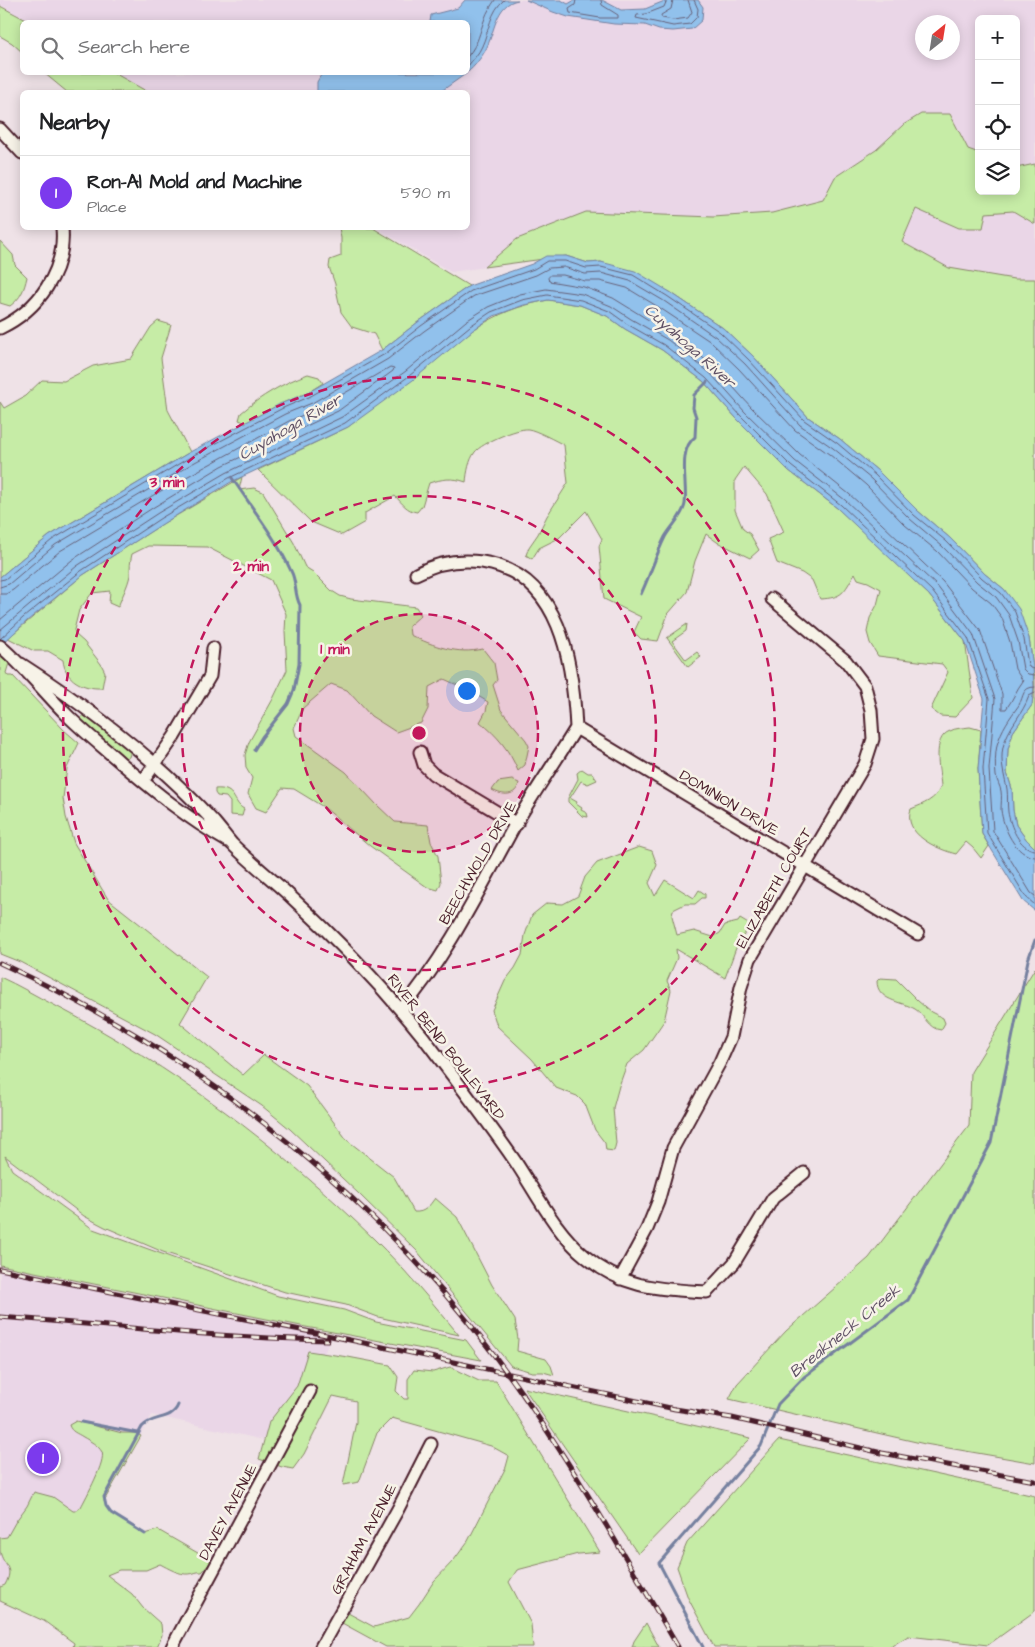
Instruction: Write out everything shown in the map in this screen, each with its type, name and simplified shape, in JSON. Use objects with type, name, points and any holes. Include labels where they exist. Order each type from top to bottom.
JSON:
[{"type":"street","points":[[0,129],[20,151]]},
{"type":"street","points":[[0,328],[27,311],[36,303],[46,289],[59,261],[62,230]]},
{"type":"street","points":[[416,574],[440,564],[472,561],[500,567],[520,577],[531,586],[550,609],[563,640],[575,700],[576,728]]},
{"type":"street","name":"ELIZABETH COURT","points":[[620,1279],[647,1229],[658,1202],[673,1148],[720,1062],[731,1037],[741,987],[750,959],[865,764],[873,739],[871,710],[865,686],[846,661],[772,600]]},
{"type":"street","name":"RIVER BEND BOULEVARD","points":[[0,646],[18,661],[85,707],[155,765],[214,822],[233,844],[331,935],[401,1010],[474,1102],[566,1237],[585,1257],[601,1268],[635,1285],[707,1292],[734,1263],[772,1198],[804,1173]]},
{"type":"street","points":[[143,781],[178,730],[210,676],[213,648]]},
{"type":"street","name":"RIVER BEND BOULEVARD","points":[[18,661],[41,689],[73,721],[143,781],[207,830],[233,844]]},
{"type":"street","name":"BEECHWOLD DRIVE","points":[[401,1010],[419,989],[446,948],[516,824],[576,728]]},
{"type":"street","name":"DOMINION DRIVE","points":[[576,728],[918,934]]},
{"type":"street","points":[[420,752],[424,766],[433,774],[516,824]]},
{"type":"street","name":"DAVEY AVENUE","points":[[172,1647],[310,1391]]},
{"type":"street","name":"GRAHAM AVENUE","points":[[321,1647],[394,1516],[431,1444]]},
{"type":"shaded area","points":[[0,0],[1035,0],[1035,378],[776,226],[451,272],[379,230],[470,230],[470,90],[144,90],[118,75],[470,75],[470,20],[26,20],[0,5]]},
{"type":"shaded area","points":[[0,1269],[331,1336],[310,1391],[282,1444],[152,1415],[44,1605],[0,1583]]},
{"type":"green space","points":[[0,6],[26,20],[20,20],[20,50],[0,36]]},
{"type":"green space","points":[[46,75],[118,75],[144,90],[65,90]]},
{"type":"green space","points":[[921,114],[950,114],[968,149],[975,152],[975,195],[1020,195],[1020,167],[1035,164],[1035,224],[1013,211],[986,213],[983,228],[959,228],[916,209],[902,242],[949,268],[1014,279],[1035,279],[1035,848],[1016,825],[1012,789],[1007,773],[1008,749],[1013,732],[1032,705],[1034,687],[1033,667],[1029,638],[1004,589],[985,574],[950,538],[918,511],[878,471],[840,439],[808,417],[753,356],[723,328],[670,292],[601,262],[588,263],[566,256],[484,267],[517,239],[586,212],[713,217],[772,213],[823,200],[835,177],[876,150],[903,125]]},
{"type":"green space","points":[[339,230],[376,230],[469,286],[382,350],[374,334],[352,327],[341,312],[329,267],[330,260],[341,256]]},
{"type":"green space","points":[[0,241],[13,255],[15,265],[27,277],[22,293],[10,306],[0,303]]},
{"type":"green space","points":[[548,300],[580,305],[607,316],[625,329],[662,350],[703,381],[737,419],[788,470],[837,508],[929,595],[965,641],[973,698],[955,717],[940,716],[931,709],[948,672],[942,664],[878,656],[870,643],[867,632],[881,589],[858,579],[855,573],[842,593],[834,597],[820,599],[812,580],[802,573],[777,563],[768,539],[784,532],[767,494],[744,467],[735,480],[735,510],[743,529],[750,534],[759,550],[750,558],[717,542],[706,534],[695,561],[687,592],[668,614],[658,641],[641,639],[634,632],[641,617],[604,599],[599,546],[602,539],[586,511],[559,538],[539,548],[532,559],[526,555],[547,516],[568,483],[564,445],[541,433],[523,429],[508,433],[492,441],[479,448],[473,455],[466,482],[447,479],[429,483],[422,506],[417,512],[407,508],[395,496],[365,513],[365,522],[342,535],[311,522],[258,470],[348,427],[482,324],[509,311]]},
{"type":"green space","points":[[158,321],[171,325],[161,358],[168,410],[190,452],[49,536],[0,577],[0,402],[4,408],[25,396],[42,380],[64,381],[93,366],[131,359],[151,327]]},
{"type":"green space","points":[[308,374],[319,377],[323,383],[246,423],[239,420],[241,413],[256,401],[281,386]]},
{"type":"green space","points":[[242,477],[239,490],[254,488],[263,492],[294,543],[305,567],[313,572],[332,591],[340,596],[351,599],[416,607],[421,615],[409,626],[410,635],[428,643],[455,650],[473,651],[483,649],[494,663],[497,680],[493,685],[501,710],[529,746],[525,765],[518,771],[502,744],[480,722],[488,702],[444,679],[429,687],[428,709],[421,723],[396,732],[371,716],[347,690],[331,684],[303,708],[294,728],[296,736],[346,772],[395,822],[428,825],[431,842],[438,856],[441,883],[438,890],[427,887],[370,846],[325,808],[294,789],[282,788],[266,812],[256,808],[248,794],[252,778],[246,768],[245,755],[249,742],[287,670],[286,614],[271,580],[207,547],[148,546],[132,554],[129,579],[118,607],[109,603],[110,591],[92,593],[79,610],[74,630],[76,635],[101,664],[105,672],[102,688],[88,687],[76,682],[67,673],[63,660],[48,651],[34,651],[8,638],[83,575],[164,523]]},
{"type":"green space","points":[[687,624],[686,631],[672,641],[686,660],[697,652],[701,657],[688,667],[667,638]]},
{"type":"green space","points":[[0,655],[9,663],[6,673],[8,676],[13,676],[64,730],[79,743],[67,768],[63,798],[66,817],[74,843],[108,899],[207,977],[180,1023],[243,1075],[264,1055],[307,1086],[347,1140],[394,1177],[414,1212],[424,1210],[435,1198],[457,1217],[492,1285],[515,1320],[518,1339],[517,1351],[546,1359],[554,1375],[532,1372],[511,1366],[417,1251],[290,1129],[262,1106],[155,1034],[20,962],[0,954]]},
{"type":"green space","points":[[84,713],[131,750],[129,757],[125,759],[80,720]]},
{"type":"green space","points":[[970,727],[981,730],[978,769],[982,834],[989,846],[981,858],[966,842],[956,854],[931,844],[916,833],[910,818],[911,809],[936,795],[941,786],[938,764],[940,740],[954,729]]},
{"type":"green space","points":[[582,769],[592,773],[597,780],[588,784],[581,781],[570,798],[577,802],[576,804],[587,813],[588,817],[582,816],[568,802],[568,798],[578,779],[577,773]]},
{"type":"green space","points":[[512,780],[519,783],[512,793],[505,794],[492,790],[498,782]]},
{"type":"green space","points":[[215,789],[227,790],[231,793],[244,809],[242,816],[230,815],[230,802],[226,797],[217,796]]},
{"type":"green space","points":[[639,847],[652,851],[657,865],[649,883],[655,896],[665,880],[694,898],[699,890],[705,894],[705,898],[702,898],[695,904],[685,904],[673,910],[672,916],[677,935],[694,931],[713,937],[720,933],[725,925],[738,922],[740,919],[750,925],[736,948],[725,978],[676,949],[677,958],[667,981],[671,990],[664,1021],[644,1050],[627,1064],[619,1086],[613,1108],[616,1143],[614,1151],[606,1150],[605,1143],[595,1130],[585,1104],[577,1096],[556,1088],[532,1059],[497,1026],[492,1010],[505,981],[522,955],[525,935],[532,915],[547,903],[563,904],[578,896],[585,877],[597,863]]},
{"type":"green space","points":[[1035,968],[1035,1463],[925,1444],[729,1399],[737,1384],[786,1331],[869,1258],[969,1126],[971,1072]]},
{"type":"green space","points":[[0,977],[98,1029],[140,1054],[182,1081],[262,1140],[301,1172],[374,1239],[407,1274],[459,1335],[378,1317],[346,1305],[285,1292],[163,1252],[84,1216],[5,1156],[12,1170],[93,1229],[278,1296],[344,1310],[376,1322],[466,1340],[481,1360],[306,1327],[0,1265]]},
{"type":"green space","points":[[880,978],[896,979],[931,1012],[943,1018],[945,1023],[941,1030],[929,1024],[915,1009],[885,997],[878,988],[877,981]]},
{"type":"green space","points":[[308,1351],[390,1365],[398,1377],[396,1391],[404,1399],[408,1399],[408,1379],[414,1370],[433,1372],[450,1367],[479,1381],[496,1381],[600,1552],[578,1554],[517,1570],[509,1582],[531,1624],[533,1647],[386,1647],[342,1623],[348,1613],[374,1627],[409,1617],[434,1581],[454,1560],[468,1541],[506,1467],[509,1456],[491,1446],[392,1418],[377,1433],[359,1482],[343,1485],[356,1422],[356,1401],[333,1396],[304,1454],[293,1469],[259,1459],[269,1422],[297,1386]]},
{"type":"green space","points":[[524,1388],[751,1438],[638,1554]]},
{"type":"green space","points":[[76,1421],[122,1433],[136,1433],[141,1436],[104,1501],[111,1513],[144,1534],[158,1530],[211,1562],[202,1572],[191,1574],[178,1572],[160,1564],[146,1570],[119,1570],[107,1575],[132,1594],[143,1608],[161,1624],[162,1635],[157,1647],[73,1647],[74,1643],[44,1621],[0,1601],[0,1587],[5,1585],[9,1570],[1,1556],[0,1538],[7,1537],[34,1492],[53,1497],[73,1511],[76,1511],[81,1507],[91,1488],[101,1463],[102,1452],[94,1443],[71,1429],[69,1425]]},
{"type":"green space","points":[[779,1440],[1035,1496],[1035,1611],[988,1645],[908,1636],[890,1647],[714,1647],[688,1598],[677,1567],[687,1543]]},
{"type":"green space","points":[[646,1623],[659,1647],[632,1647],[634,1641]]},
{"type":"water","points":[[465,0],[518,0],[510,3],[500,13],[485,51],[470,70],[470,20],[430,20],[431,15],[458,8]]},
{"type":"water","points":[[526,0],[561,0],[568,4],[575,0],[602,0],[621,10],[645,9],[667,0],[698,0],[703,7],[702,20],[692,29],[673,31],[659,30],[645,25],[614,24],[568,17]]},
{"type":"water","points":[[321,75],[464,75],[443,90],[317,90],[317,82]]},
{"type":"water","name":"Cuyahoga River","points":[[546,256],[566,256],[588,263],[601,262],[635,271],[723,328],[753,356],[808,417],[840,439],[878,471],[918,511],[950,538],[985,574],[1004,589],[1019,609],[1029,638],[1034,687],[1032,705],[1013,732],[1008,749],[1007,773],[1012,789],[1016,825],[1035,848],[1035,911],[1023,901],[982,834],[978,769],[984,699],[965,641],[929,595],[837,508],[788,470],[737,419],[703,381],[662,350],[625,329],[607,316],[580,305],[548,300],[524,305],[494,316],[473,330],[413,380],[348,427],[231,482],[83,575],[0,646],[0,577],[49,536],[190,452],[280,404],[307,393],[382,350],[469,286],[532,264]]},
{"type":"waterway","name":"Cuyahoga River","points":[[641,594],[665,537],[684,508],[686,496],[684,468],[686,450],[695,437],[694,395],[707,382]]},
{"type":"waterway","points":[[232,478],[285,559],[293,575],[300,605],[299,664],[294,690],[288,704],[254,750]]},
{"type":"waterway","name":"Breakneck Creek","points":[[703,1647],[659,1563],[761,1446],[778,1404],[804,1377],[908,1300],[991,1143],[1028,960],[1035,940]]},
{"type":"waterway","points":[[145,1534],[111,1513],[106,1506],[104,1497],[142,1427],[146,1423],[171,1414],[178,1405]]},
{"type":"waterway","points":[[81,1422],[138,1433]]},
{"type":"railway","points":[[0,963],[77,1001],[151,1044],[222,1092],[290,1144],[355,1201],[416,1262],[472,1326],[523,1395],[622,1551],[678,1647]]},
{"type":"railway","points":[[0,1269],[331,1336],[675,1409],[732,1418],[882,1453],[1035,1481]]},
{"type":"railway","points":[[0,1317],[205,1334],[328,1340]]},
{"type":"place","name":"Ron-Al Mold and Machine","points":[[43,1458]]}]
